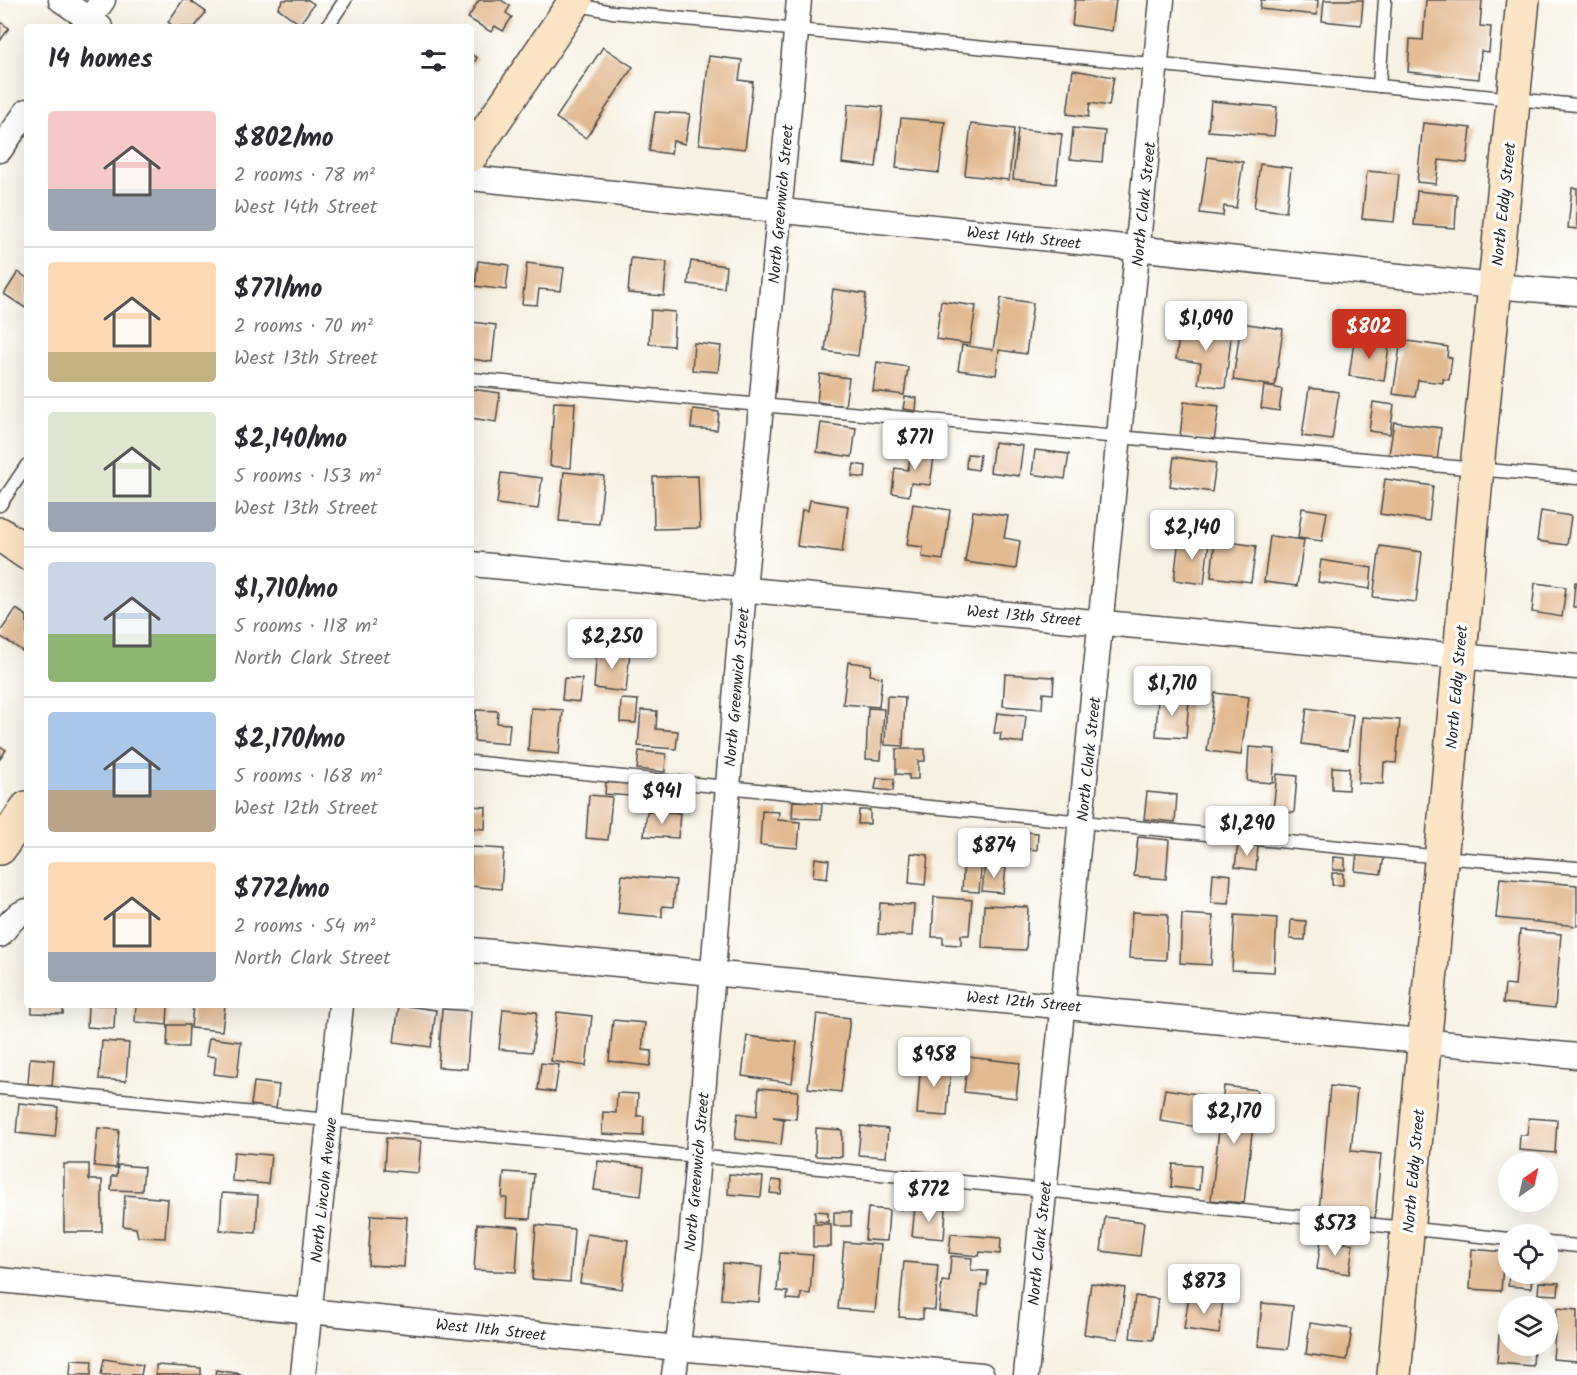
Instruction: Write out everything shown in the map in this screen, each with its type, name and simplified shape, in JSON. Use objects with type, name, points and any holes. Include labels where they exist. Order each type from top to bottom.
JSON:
[{"type":"main road","name":"North Eddy Street","points":[[1394,1375],[1459,656],[1523,0]]},
{"type":"main road","points":[[474,151],[575,2]]},
{"type":"main road","points":[[0,534],[24,551]]},
{"type":"main road","points":[[0,848],[24,812]]},
{"type":"street","points":[[61,0],[94,18]]},
{"type":"street","name":"North Greenwich Street","points":[[674,1375],[691,1242],[744,589],[799,0]]},
{"type":"street","name":"North Clark Street","points":[[1026,1375],[1162,0]]},
{"type":"street","points":[[0,150],[24,115]]},
{"type":"street","name":"West 14th Street","points":[[474,178],[1577,293]]},
{"type":"street","name":"West 13th Street","points":[[474,564],[1577,667]]},
{"type":"street","name":"West 12th Street","points":[[474,950],[1577,1056]]},
{"type":"street","name":"North Lincoln Avenue","points":[[303,1375],[341,1008]]},
{"type":"street","name":"West 11th Street","points":[[0,1281],[678,1348],[982,1375]]},
{"type":"lane","points":[[329,24],[345,0]]},
{"type":"lane","points":[[1379,86],[1385,0]]},
{"type":"lane","points":[[575,2],[612,12],[1577,105]]},
{"type":"lane","points":[[474,379],[1577,478]]},
{"type":"lane","points":[[0,505],[24,469]]},
{"type":"lane","points":[[474,762],[1441,857],[1577,868]]},
{"type":"lane","points":[[0,1088],[1044,1190],[1498,1238]]},
{"type":"lane","points":[[1558,1244],[1577,1246]]},
{"type":"building","points":[[183,0],[189,0],[206,12],[197,24],[171,24],[168,22]]},
{"type":"building","points":[[283,0],[308,0],[314,4],[300,24],[278,8]]},
{"type":"building","points":[[479,0],[501,0],[510,6],[506,13],[512,17],[503,31],[495,26],[491,32],[468,18]]},
{"type":"building","points":[[1075,0],[1116,0],[1112,31],[1072,25]]},
{"type":"building","points":[[1261,0],[1318,0],[1317,15],[1260,9]]},
{"type":"building","points":[[1324,0],[1363,0],[1361,25],[1322,21]]},
{"type":"building","points":[[1426,0],[1482,0],[1480,26],[1491,27],[1489,52],[1481,51],[1479,79],[1408,72],[1410,39],[1423,40]]},
{"type":"building","points":[[0,22],[9,28],[0,41]]},
{"type":"building","points":[[603,47],[633,67],[586,138],[556,118]]},
{"type":"building","points":[[709,56],[742,60],[739,80],[753,82],[745,149],[699,144]]},
{"type":"building","points":[[1073,70],[1114,77],[1109,106],[1090,103],[1088,117],[1067,114]]},
{"type":"building","points":[[1211,101],[1277,107],[1274,136],[1208,131]]},
{"type":"building","points":[[848,104],[883,107],[876,167],[842,163]]},
{"type":"building","points":[[655,112],[690,114],[685,144],[673,141],[671,154],[649,151]]},
{"type":"building","points":[[901,118],[945,122],[939,173],[896,168]]},
{"type":"building","points":[[1423,123],[1471,128],[1467,163],[1439,160],[1436,184],[1417,182]]},
{"type":"building","points":[[971,124],[1014,129],[1009,180],[965,175]]},
{"type":"building","points":[[1073,128],[1105,131],[1102,162],[1070,159]]},
{"type":"building","points":[[1018,129],[1062,134],[1056,184],[1013,179]]},
{"type":"building","points":[[1208,157],[1243,162],[1236,208],[1224,206],[1223,216],[1200,213]]},
{"type":"building","points":[[1260,164],[1291,168],[1286,212],[1254,208]]},
{"type":"building","points":[[1367,171],[1399,174],[1394,222],[1362,219]]},
{"type":"building","points":[[1572,188],[1577,188],[1577,229],[1568,228]]},
{"type":"building","points":[[1417,191],[1457,195],[1455,228],[1414,225]]},
{"type":"building","points":[[631,258],[667,262],[664,296],[628,293]]},
{"type":"building","points":[[478,261],[509,265],[506,290],[475,286]]},
{"type":"building","points":[[691,261],[726,266],[724,288],[688,284]]},
{"type":"building","points":[[527,263],[564,268],[561,291],[539,289],[537,305],[522,304]]},
{"type":"building","points":[[18,272],[24,276],[24,307],[4,294]]},
{"type":"building","points":[[833,289],[866,294],[858,356],[825,351]]},
{"type":"building","points":[[1001,298],[1033,303],[1026,354],[999,350],[996,375],[958,370],[962,345],[993,350]]},
{"type":"building","points":[[941,301],[976,306],[970,344],[936,339]]},
{"type":"building","points":[[651,310],[675,312],[673,346],[649,344]]},
{"type":"building","points":[[474,322],[496,325],[492,362],[474,359]]},
{"type":"building","points":[[1181,323],[1232,330],[1225,388],[1198,384],[1201,363],[1176,359]]},
{"type":"building","points":[[1241,323],[1283,329],[1275,386],[1233,380]]},
{"type":"building","points":[[1358,337],[1377,340],[1376,345],[1389,346],[1384,381],[1349,376],[1354,342],[1358,342]]},
{"type":"building","points":[[1401,340],[1448,347],[1447,357],[1452,358],[1449,380],[1443,379],[1443,383],[1418,380],[1415,397],[1393,394]]},
{"type":"building","points":[[694,343],[721,346],[718,372],[692,370]]},
{"type":"building","points":[[877,362],[908,367],[904,395],[873,391]]},
{"type":"building","points":[[820,374],[849,378],[845,406],[817,402]]},
{"type":"building","points":[[1264,386],[1282,389],[1279,411],[1261,408]]},
{"type":"building","points":[[1309,388],[1339,392],[1332,440],[1302,436]]},
{"type":"building","points":[[474,389],[500,393],[496,422],[474,418]]},
{"type":"building","points":[[905,397],[917,398],[916,411],[903,409]]},
{"type":"building","points":[[554,402],[575,403],[571,468],[550,466]]},
{"type":"building","points":[[1184,402],[1219,406],[1214,441],[1180,436]]},
{"type":"building","points":[[1373,402],[1394,405],[1390,434],[1369,431]]},
{"type":"building","points":[[693,409],[719,412],[717,430],[691,428]]},
{"type":"building","points":[[1394,422],[1441,428],[1437,462],[1389,455]]},
{"type":"building","points":[[821,423],[856,428],[852,457],[817,452]]},
{"type":"building","points":[[994,442],[1023,446],[1019,476],[990,472]]},
{"type":"building","points":[[917,443],[931,445],[929,456],[934,457],[930,485],[911,483],[909,496],[892,493],[895,468],[908,470],[911,454],[916,454]]},
{"type":"building","points":[[1035,450],[1069,454],[1065,479],[1032,474]]},
{"type":"building","points":[[967,454],[980,455],[978,470],[966,468]]},
{"type":"building","points":[[1174,457],[1216,463],[1212,492],[1170,486]]},
{"type":"building","points":[[854,464],[866,466],[865,478],[852,476]]},
{"type":"building","points":[[564,472],[604,476],[599,524],[559,521]]},
{"type":"building","points":[[501,473],[542,478],[538,509],[497,504]]},
{"type":"building","points":[[698,476],[700,528],[654,529],[653,477]]},
{"type":"building","points":[[1385,479],[1433,486],[1429,521],[1380,514]]},
{"type":"building","points":[[810,500],[848,506],[842,552],[797,546],[802,510],[808,511]]},
{"type":"building","points":[[913,504],[950,510],[943,560],[922,557],[923,547],[907,545]]},
{"type":"building","points":[[1302,508],[1327,512],[1322,541],[1298,538]]},
{"type":"building","points":[[973,511],[1008,516],[1004,538],[1020,541],[1016,569],[965,562]]},
{"type":"building","points":[[1541,511],[1571,516],[1567,545],[1537,541]]},
{"type":"building","points":[[1270,536],[1304,540],[1297,586],[1264,582]]},
{"type":"building","points":[[1179,538],[1209,542],[1204,584],[1174,580]]},
{"type":"building","points":[[1215,540],[1256,546],[1251,582],[1211,577]]},
{"type":"building","points":[[1380,546],[1422,552],[1416,602],[1373,597]]},
{"type":"building","points":[[1321,560],[1372,568],[1370,589],[1318,582]]},
{"type":"building","points":[[1575,582],[1577,582],[1577,607],[1573,607]]},
{"type":"building","points":[[1535,583],[1566,587],[1562,617],[1532,612]]},
{"type":"building","points":[[16,609],[24,614],[24,652],[0,636],[0,632]]},
{"type":"building","points":[[597,648],[630,651],[626,692],[594,688]]},
{"type":"building","points":[[848,662],[871,665],[870,675],[882,677],[879,707],[843,704]]},
{"type":"building","points":[[1005,674],[1054,677],[1053,694],[1043,693],[1042,709],[1003,706]]},
{"type":"building","points":[[564,678],[582,679],[579,702],[562,700]]},
{"type":"building","points":[[1215,693],[1249,697],[1241,755],[1207,751]]},
{"type":"building","points":[[887,696],[905,697],[903,746],[885,745]]},
{"type":"building","points":[[1158,696],[1189,699],[1186,738],[1156,736]]},
{"type":"building","points":[[621,699],[638,700],[636,723],[620,722]]},
{"type":"building","points":[[531,708],[563,710],[559,754],[528,751]]},
{"type":"building","points":[[868,708],[884,709],[881,760],[866,759]]},
{"type":"building","points":[[1307,708],[1353,715],[1348,750],[1302,744]]},
{"type":"building","points":[[476,710],[498,711],[497,723],[510,724],[508,744],[474,741]]},
{"type":"building","points":[[641,710],[657,711],[656,729],[678,731],[676,749],[638,746]]},
{"type":"building","points":[[997,713],[1026,716],[1023,743],[1000,740],[1001,733],[994,733]]},
{"type":"building","points":[[1362,717],[1400,720],[1396,763],[1384,762],[1383,784],[1358,783]]},
{"type":"building","points":[[0,746],[6,750],[0,759]]},
{"type":"building","points":[[1249,747],[1275,749],[1273,783],[1247,781]]},
{"type":"building","points":[[896,749],[925,749],[925,761],[918,761],[918,779],[909,779],[909,775],[896,774]]},
{"type":"building","points":[[639,751],[666,754],[665,772],[637,769]]},
{"type":"building","points":[[1332,767],[1349,768],[1348,790],[1332,789]]},
{"type":"building","points":[[1277,774],[1297,776],[1294,813],[1273,811]]},
{"type":"building","points":[[877,778],[894,779],[893,791],[875,789]]},
{"type":"building","points":[[606,782],[630,784],[630,796],[605,794]]},
{"type":"building","points":[[648,785],[668,786],[666,809],[646,807]]},
{"type":"building","points":[[1147,792],[1177,795],[1175,822],[1144,819]]},
{"type":"building","points":[[589,795],[612,797],[608,840],[586,838]]},
{"type":"building","points":[[793,801],[822,802],[821,819],[792,818]]},
{"type":"building","points":[[474,806],[486,807],[485,829],[474,828]]},
{"type":"building","points":[[859,810],[870,810],[870,824],[858,824]]},
{"type":"building","points":[[647,811],[680,813],[678,838],[644,836]]},
{"type":"building","points":[[762,811],[779,812],[778,820],[800,822],[798,848],[760,845]]},
{"type":"building","points":[[988,829],[1038,833],[1037,850],[1028,849],[1027,864],[986,861]]},
{"type":"building","points":[[1138,837],[1169,840],[1166,879],[1134,876]]},
{"type":"building","points":[[1238,844],[1258,846],[1256,870],[1235,867]]},
{"type":"building","points":[[474,847],[504,849],[501,889],[474,886]]},
{"type":"building","points":[[1357,852],[1384,856],[1381,874],[1355,871]]},
{"type":"building","points":[[911,853],[928,855],[925,885],[909,883]]},
{"type":"building","points":[[964,857],[982,858],[979,892],[962,891]]},
{"type":"building","points":[[1333,857],[1345,858],[1345,870],[1333,870]]},
{"type":"building","points":[[815,858],[829,860],[827,879],[813,877]]},
{"type":"building","points":[[985,865],[1006,868],[1003,893],[982,891]]},
{"type":"building","points":[[1213,873],[1231,875],[1229,904],[1211,903]]},
{"type":"building","points":[[1332,873],[1343,873],[1343,885],[1332,885]]},
{"type":"building","points":[[622,875],[676,880],[673,907],[662,906],[662,917],[618,913]]},
{"type":"building","points":[[1500,878],[1577,885],[1577,926],[1496,918]]},
{"type":"building","points":[[934,897],[972,900],[969,935],[961,935],[961,945],[943,944],[943,937],[932,937]]},
{"type":"building","points":[[880,903],[914,905],[912,936],[878,934]]},
{"type":"building","points":[[984,905],[1028,907],[1026,950],[982,948]]},
{"type":"building","points":[[1132,912],[1168,914],[1166,960],[1129,958]]},
{"type":"building","points":[[1182,914],[1213,916],[1211,965],[1180,963]]},
{"type":"building","points":[[1235,915],[1277,918],[1274,972],[1232,970]]},
{"type":"building","points":[[1291,920],[1306,921],[1305,940],[1290,939]]},
{"type":"building","points":[[1520,930],[1561,934],[1555,1008],[1503,1003],[1505,985],[1515,986]]},
{"type":"building","points":[[32,1008],[63,1008],[63,1014],[32,1013]]},
{"type":"building","points":[[88,1008],[115,1008],[114,1029],[87,1027]]},
{"type":"building","points":[[136,1008],[168,1008],[167,1025],[135,1022]]},
{"type":"building","points":[[193,1008],[225,1008],[222,1031],[191,1028]]},
{"type":"building","points":[[399,1008],[436,1010],[431,1047],[394,1042]]},
{"type":"building","points":[[442,1009],[471,1011],[467,1069],[438,1067]]},
{"type":"building","points":[[503,1009],[537,1012],[532,1052],[499,1049]]},
{"type":"building","points":[[557,1012],[592,1016],[586,1066],[551,1061]]},
{"type":"building","points":[[817,1014],[850,1018],[841,1092],[808,1088]]},
{"type":"building","points":[[613,1020],[645,1023],[642,1050],[652,1051],[650,1066],[609,1061]]},
{"type":"building","points":[[168,1025],[189,1025],[188,1047],[167,1047]]},
{"type":"building","points":[[747,1036],[797,1042],[792,1083],[742,1076]]},
{"type":"building","points":[[209,1038],[241,1042],[237,1077],[214,1074],[216,1057],[206,1056]]},
{"type":"building","points":[[102,1041],[129,1043],[126,1081],[99,1079]]},
{"type":"building","points":[[968,1057],[1020,1063],[1016,1098],[964,1092]]},
{"type":"building","points":[[30,1058],[54,1060],[52,1086],[28,1084]]},
{"type":"building","points":[[921,1060],[951,1062],[947,1116],[917,1114]]},
{"type":"building","points":[[541,1063],[559,1065],[555,1092],[538,1090]]},
{"type":"building","points":[[254,1082],[279,1085],[276,1109],[251,1105]]},
{"type":"building","points":[[1224,1086],[1257,1090],[1244,1203],[1211,1200]]},
{"type":"building","points":[[1330,1086],[1357,1089],[1351,1151],[1381,1154],[1375,1218],[1319,1213]]},
{"type":"building","points":[[759,1088],[798,1091],[796,1119],[773,1117],[784,1119],[781,1145],[735,1139],[738,1113],[757,1116]]},
{"type":"building","points":[[1165,1089],[1203,1095],[1198,1127],[1160,1121]]},
{"type":"building","points":[[617,1093],[638,1094],[637,1116],[644,1116],[643,1136],[602,1134],[603,1112],[616,1113]]},
{"type":"building","points":[[19,1103],[58,1107],[55,1137],[16,1133]]},
{"type":"building","points":[[1529,1118],[1557,1120],[1555,1152],[1519,1150],[1520,1135],[1527,1135]]},
{"type":"building","points":[[861,1126],[888,1129],[886,1157],[858,1155]]},
{"type":"building","points":[[98,1128],[119,1130],[116,1168],[94,1166]]},
{"type":"building","points":[[816,1128],[842,1130],[842,1157],[815,1156]]},
{"type":"building","points":[[386,1138],[421,1141],[418,1173],[384,1170]]},
{"type":"building","points":[[234,1152],[271,1155],[268,1184],[232,1181]]},
{"type":"building","points":[[598,1161],[644,1167],[641,1196],[594,1190]]},
{"type":"building","points":[[64,1164],[89,1164],[89,1180],[102,1180],[102,1232],[64,1232]]},
{"type":"building","points":[[1173,1164],[1201,1166],[1199,1190],[1171,1187]]},
{"type":"building","points":[[118,1165],[144,1167],[142,1191],[111,1190],[112,1176],[117,1176]]},
{"type":"building","points":[[504,1172],[534,1174],[530,1219],[506,1218],[507,1198],[502,1198]]},
{"type":"building","points":[[729,1174],[763,1177],[761,1197],[728,1194]]},
{"type":"building","points":[[772,1180],[782,1181],[781,1194],[770,1193]]},
{"type":"building","points":[[222,1193],[258,1195],[256,1233],[220,1230]]},
{"type":"building","points":[[125,1195],[168,1199],[165,1238],[138,1237],[136,1228],[123,1226]]},
{"type":"building","points":[[915,1207],[946,1209],[944,1239],[912,1236]]},
{"type":"building","points":[[868,1208],[889,1210],[887,1241],[865,1240]]},
{"type":"building","points":[[815,1211],[828,1212],[828,1222],[815,1221]]},
{"type":"building","points":[[834,1212],[851,1212],[851,1226],[834,1226]]},
{"type":"building","points":[[371,1215],[407,1217],[404,1267],[368,1265]]},
{"type":"building","points":[[1105,1217],[1144,1222],[1140,1256],[1101,1251]]},
{"type":"building","points":[[477,1224],[519,1227],[516,1272],[474,1270]]},
{"type":"building","points":[[813,1224],[831,1224],[831,1247],[813,1247]]},
{"type":"building","points":[[536,1225],[574,1229],[570,1282],[532,1279]]},
{"type":"building","points":[[587,1234],[628,1240],[622,1289],[580,1283]]},
{"type":"building","points":[[951,1234],[1001,1238],[1000,1254],[980,1252],[979,1256],[949,1253]]},
{"type":"building","points":[[1321,1240],[1353,1244],[1349,1274],[1317,1269]]},
{"type":"building","points":[[844,1242],[881,1245],[875,1312],[838,1309]]},
{"type":"building","points":[[1472,1249],[1498,1251],[1498,1284],[1502,1284],[1501,1291],[1470,1289]]},
{"type":"building","points":[[780,1253],[813,1255],[810,1294],[801,1293],[801,1300],[787,1299],[788,1292],[777,1291]]},
{"type":"building","points":[[951,1256],[972,1258],[971,1270],[988,1271],[987,1285],[981,1285],[978,1315],[939,1311],[942,1281],[949,1282]]},
{"type":"building","points":[[904,1262],[938,1265],[935,1310],[923,1309],[923,1319],[899,1317]]},
{"type":"building","points":[[723,1263],[762,1267],[759,1302],[721,1299]]},
{"type":"building","points":[[1091,1283],[1125,1288],[1118,1339],[1084,1334]]},
{"type":"building","points":[[1559,1283],[1558,1295],[1538,1294],[1539,1284]]},
{"type":"building","points":[[1508,1284],[1531,1284],[1531,1288],[1508,1286]]},
{"type":"building","points":[[1189,1295],[1223,1300],[1219,1334],[1184,1329]]},
{"type":"building","points":[[1135,1296],[1158,1299],[1153,1340],[1130,1338]]},
{"type":"building","points":[[1262,1303],[1293,1306],[1288,1349],[1258,1346]]},
{"type":"building","points":[[1558,1308],[1577,1310],[1577,1361],[1553,1359],[1553,1356],[1558,1356]]},
{"type":"building","points":[[1310,1323],[1352,1329],[1347,1360],[1306,1354]]},
{"type":"building","points":[[1498,1349],[1498,1356],[1534,1356],[1533,1366],[1497,1363]]},
{"type":"building","points":[[104,1359],[143,1365],[141,1375],[101,1375]]},
{"type":"building","points":[[71,1360],[92,1361],[91,1375],[70,1375]]},
{"type":"building","points":[[156,1365],[201,1368],[201,1375],[156,1375]]},
{"type":"building","points":[[216,1370],[241,1374],[241,1375],[215,1375]]}]
